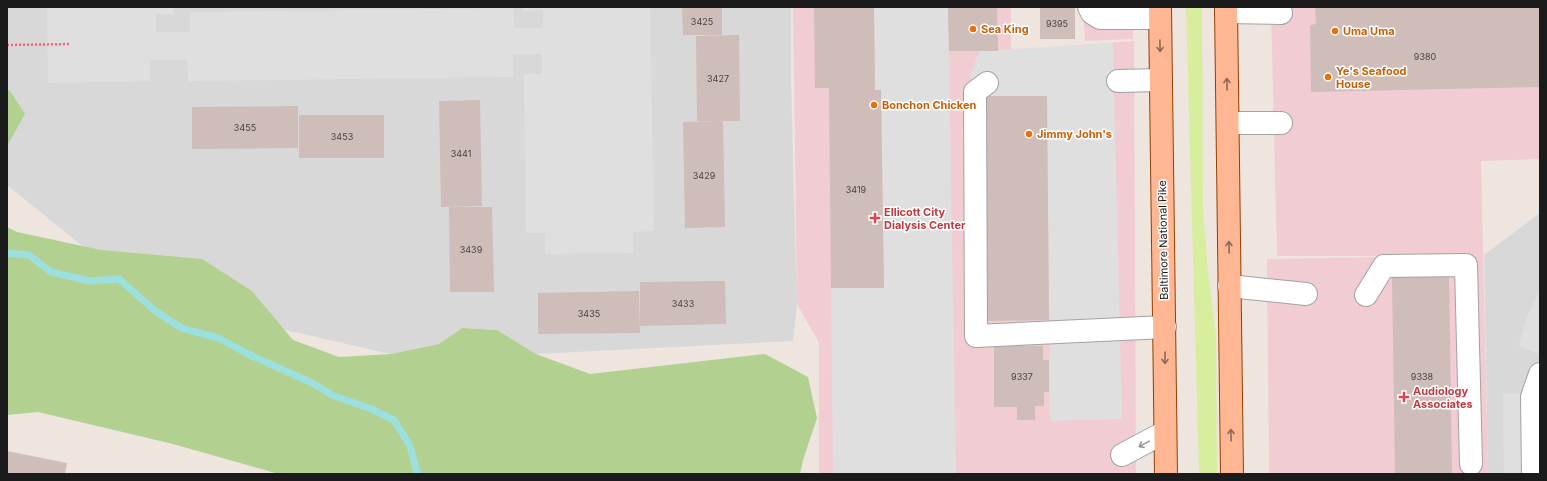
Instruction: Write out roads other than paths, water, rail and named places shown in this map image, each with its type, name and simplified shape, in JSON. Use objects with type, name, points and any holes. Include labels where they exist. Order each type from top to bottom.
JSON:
[{"type":"main road","points":[[1226,10],[1232,474]]},
{"type":"main road","name":"Baltimore National Pike","points":[[1160,13],[1166,474]]},
{"type":"lane","points":[[1089,7],[1092,13],[1100,18],[1160,13]]},
{"type":"lane","points":[[1226,10],[1281,12]]},
{"type":"lane","points":[[1118,81],[1161,80]]},
{"type":"lane","points":[[987,83],[975,92],[976,336],[1165,327]]},
{"type":"lane","points":[[1228,123],[1281,123]]},
{"type":"lane","points":[[1366,295],[1384,266],[1466,265],[1471,464]]},
{"type":"lane","points":[[1229,286],[1306,294]]},
{"type":"lane","points":[[1533,474],[1532,397],[1540,374]]},
{"type":"lane","points":[[1122,455],[1165,432]]},
{"type":"waterway","points":[[7,253],[29,255],[51,272],[90,281],[119,279],[154,310],[181,328],[218,338],[248,354],[312,383],[332,395],[371,409],[394,420],[410,446],[416,469],[419,474]]},
{"type":"place","name":"Sea King","points":[[973,29]]},
{"type":"place","name":"Uma Uma","points":[[1335,31]]},
{"type":"place","name":"Ye's Seafood House","points":[[1328,77]]},
{"type":"place","name":"Bonchon Chicken","points":[[874,105]]},
{"type":"place","name":"Jimmy John's","points":[[1029,134]]},
{"type":"place","name":"Ellicott City Dialysis Center","points":[[875,218]]},
{"type":"place","name":"Audiology Associates","points":[[1404,397]]}]
